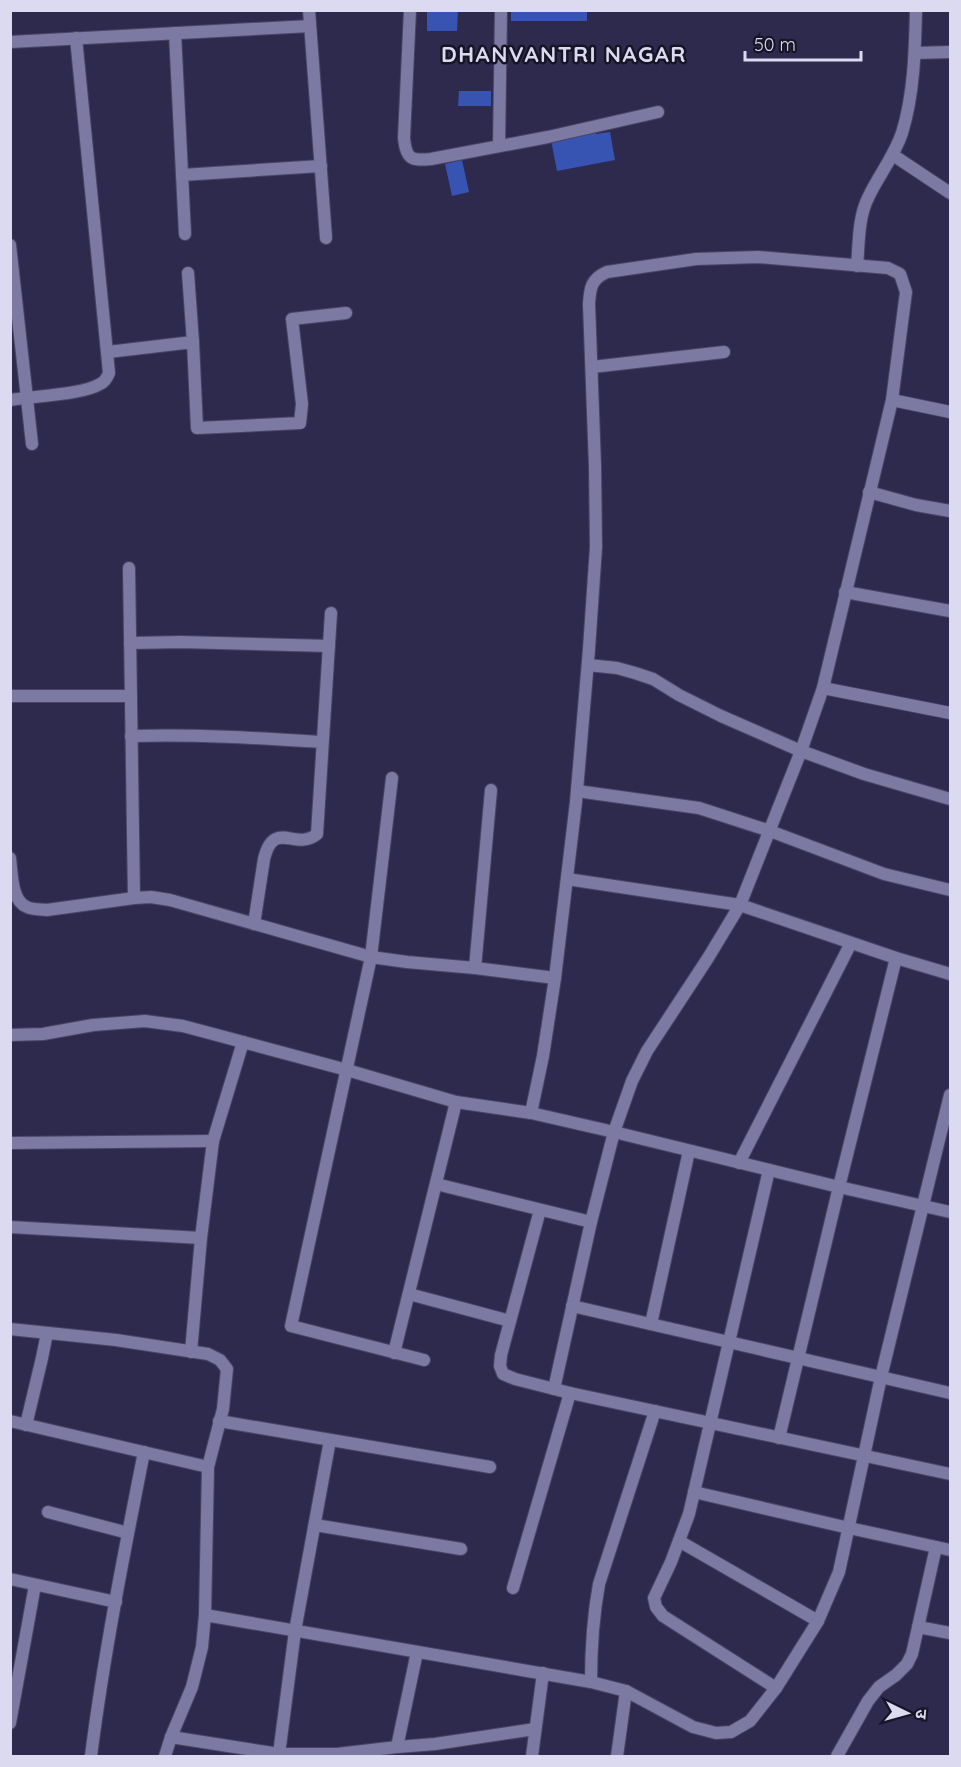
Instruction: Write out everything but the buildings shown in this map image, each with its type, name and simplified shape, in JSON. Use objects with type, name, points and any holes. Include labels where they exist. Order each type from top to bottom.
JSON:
[{"type":"street","points":[[309,10],[326,238]]},
{"type":"street","points":[[410,10],[404,138],[405,152],[410,157],[419,160],[499,146],[657,112]]},
{"type":"street","points":[[499,146],[501,10]]},
{"type":"street","points":[[857,266],[861,217],[867,199],[893,155],[902,133],[910,97],[915,53],[916,10]]},
{"type":"street","points":[[10,42],[310,26]]},
{"type":"street","points":[[175,33],[185,234]]},
{"type":"street","points":[[10,400],[99,386],[109,373],[76,38]]},
{"type":"street","points":[[915,53],[951,52]]},
{"type":"street","points":[[893,155],[951,193]]},
{"type":"street","points":[[182,176],[321,166]]},
{"type":"street","points":[[10,245],[16,343],[27,397],[32,444]]},
{"type":"street","points":[[531,1113],[543,1056],[555,978],[577,791],[588,665],[596,547],[590,289],[597,276],[607,272],[696,259],[758,257],[888,268],[900,274],[906,292],[892,400],[823,688],[801,752],[740,904],[708,958],[647,1051],[632,1081],[614,1132],[591,1222],[554,1389]]},
{"type":"street","points":[[188,273],[197,428],[300,423],[302,404],[292,319],[346,313]]},
{"type":"street","points":[[108,352],[193,342]]},
{"type":"street","points":[[592,367],[724,352]]},
{"type":"street","points":[[892,400],[951,412]]},
{"type":"street","points":[[869,492],[916,505],[951,511]]},
{"type":"street","points":[[129,568],[134,898]]},
{"type":"street","points":[[845,592],[951,611]]},
{"type":"street","points":[[254,924],[264,859],[272,840],[279,838],[307,840],[317,834],[331,613]]},
{"type":"street","points":[[130,643],[328,646]]},
{"type":"street","points":[[588,665],[617,668],[653,679],[711,711],[801,752],[864,774],[951,799]]},
{"type":"street","points":[[823,688],[951,713]]},
{"type":"street","points":[[10,696],[131,696]]},
{"type":"street","points":[[131,736],[217,735],[322,742]]},
{"type":"street","points":[[392,778],[371,957],[291,1326],[424,1360]]},
{"type":"street","points":[[475,968],[491,790]]},
{"type":"street","points":[[577,791],[699,808],[770,831],[884,874],[951,890]]},
{"type":"street","points":[[10,858],[18,900],[24,906],[33,909],[47,910],[152,897],[170,900],[371,957],[555,978]]},
{"type":"street","points":[[567,879],[740,904],[896,958],[951,974]]},
{"type":"street","points":[[739,1163],[851,943]]},
{"type":"street","points":[[779,1438],[896,958]]},
{"type":"street","points":[[10,1035],[43,1034],[93,1025],[145,1021],[183,1026],[456,1102],[531,1113],[951,1212]]},
{"type":"street","points":[[191,1352],[201,1238],[213,1141],[243,1042]]},
{"type":"street","points":[[205,1615],[591,1682],[626,1691],[693,1727],[716,1733],[731,1732],[750,1721],[776,1688],[818,1621],[838,1572],[881,1377],[951,1095]]},
{"type":"street","points":[[394,1353],[456,1102]]},
{"type":"street","points":[[10,1143],[213,1141]]},
{"type":"street","points":[[651,1324],[689,1151]]},
{"type":"street","points":[[769,1170],[689,1514],[680,1541],[654,1598],[656,1607],[663,1616],[776,1688]]},
{"type":"street","points":[[436,1185],[591,1222]]},
{"type":"street","points":[[540,1210],[501,1355],[500,1366],[503,1374],[570,1393],[951,1474]]},
{"type":"street","points":[[10,1227],[201,1238]]},
{"type":"street","points":[[409,1293],[510,1321]]},
{"type":"street","points":[[572,1306],[951,1393]]},
{"type":"street","points":[[10,1329],[116,1340],[208,1354],[220,1360],[227,1369],[224,1399],[208,1467],[205,1615],[202,1647],[192,1687],[165,1756]]},
{"type":"street","points":[[26,1425],[47,1333]]},
{"type":"street","points":[[513,1588],[570,1393]]},
{"type":"street","points":[[591,1682],[591,1642],[599,1584],[655,1411]]},
{"type":"street","points":[[10,1421],[208,1467]]},
{"type":"street","points":[[219,1421],[490,1467]]},
{"type":"street","points":[[279,1754],[296,1631],[330,1440]]},
{"type":"street","points":[[91,1756],[97,1710],[144,1452]]},
{"type":"street","points":[[694,1492],[951,1550]]},
{"type":"street","points":[[48,1512],[128,1533]]},
{"type":"street","points":[[315,1525],[461,1549]]},
{"type":"street","points":[[680,1541],[818,1621]]},
{"type":"street","points":[[837,1756],[868,1701],[879,1687],[907,1664],[912,1654],[936,1547]]},
{"type":"street","points":[[10,1579],[116,1602]]},
{"type":"street","points":[[10,1723],[35,1585]]},
{"type":"street","points":[[918,1627],[951,1633]]},
{"type":"street","points":[[397,1747],[417,1652]]},
{"type":"street","points":[[532,1756],[543,1673]]},
{"type":"street","points":[[617,1756],[626,1691]]},
{"type":"street","points":[[171,1737],[279,1754],[337,1754],[435,1744],[535,1730]]},
{"type":"district","name":"DHANVANTRI NAGAR","points":[[564,54]]}]
